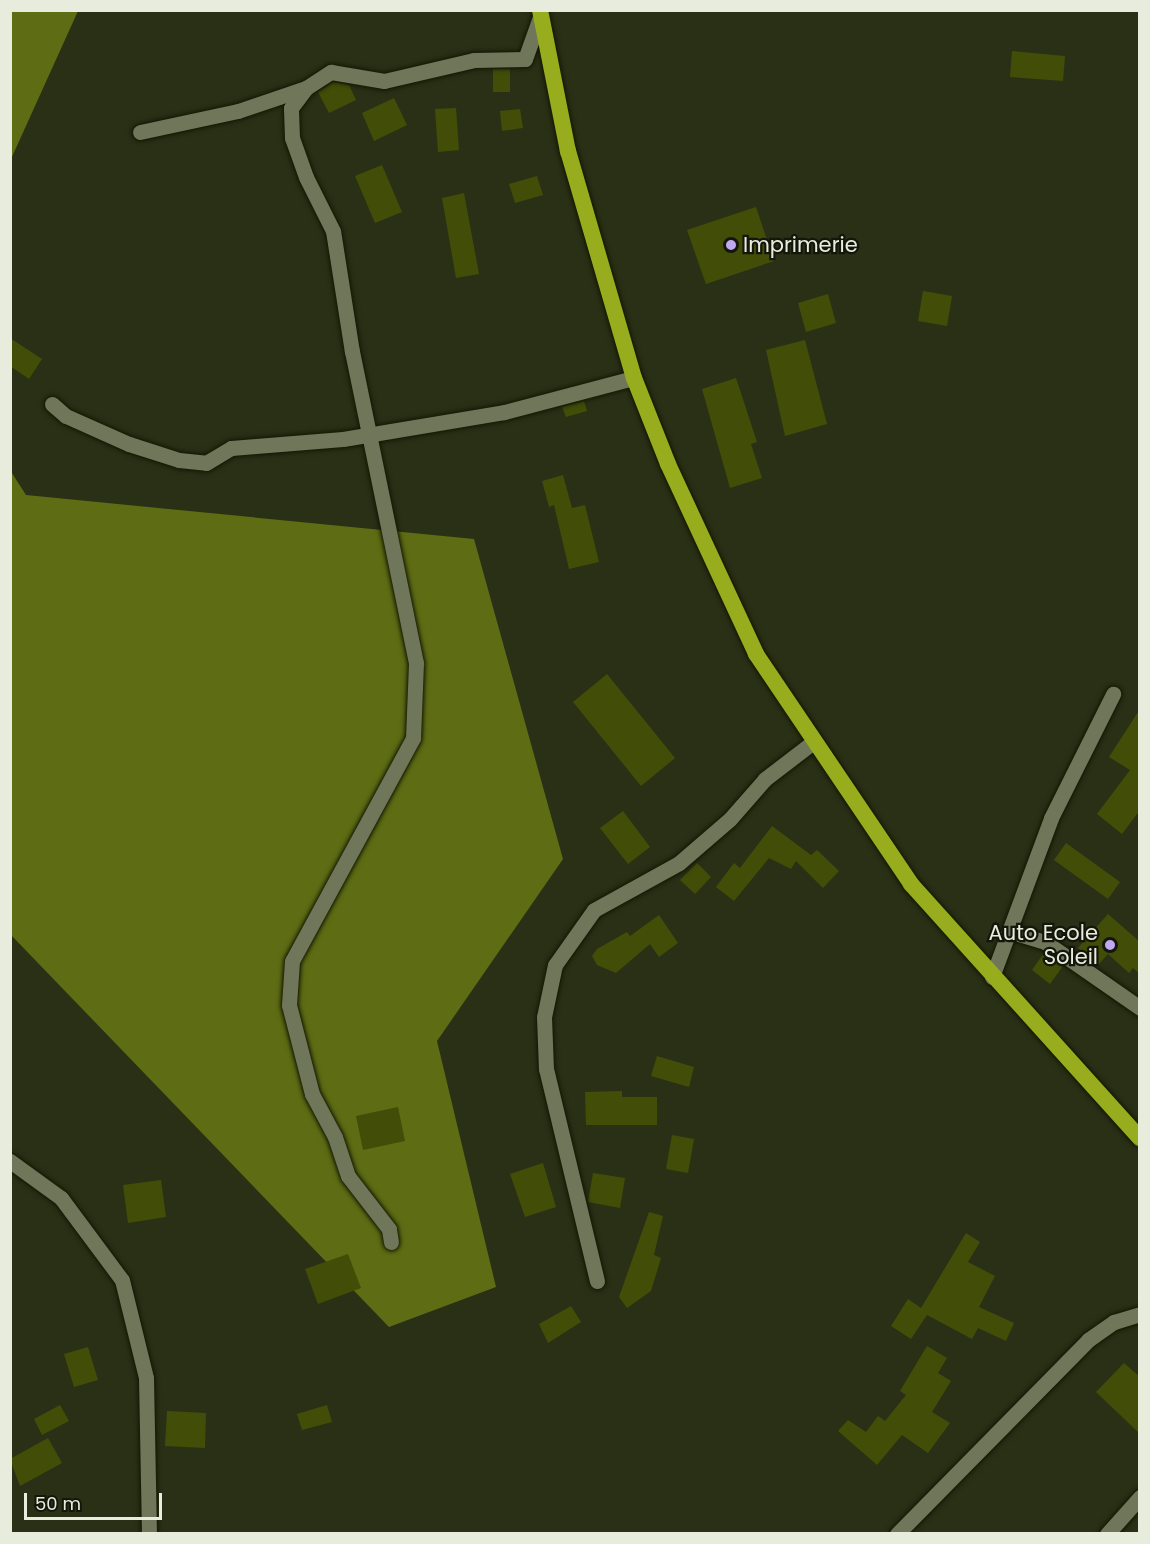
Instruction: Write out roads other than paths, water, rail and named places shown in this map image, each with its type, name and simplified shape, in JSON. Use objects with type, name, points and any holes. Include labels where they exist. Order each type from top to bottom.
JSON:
[{"type":"highway","points":[[540,14],[568,151],[634,378],[668,464],[756,654],[812,743],[881,844],[992,977],[1140,1138]]},
{"type":"street","points":[[140,132],[238,111],[306,88],[331,72],[384,81],[474,60],[525,59],[540,14]]},
{"type":"street","points":[[306,88],[291,108],[292,138],[306,177],[333,231],[368,433],[416,663],[412,738],[292,961],[289,1005],[312,1094],[335,1137],[348,1176],[389,1228],[391,1242]]},
{"type":"street","points":[[52,404],[66,416],[129,444],[179,460],[206,463],[231,448],[368,433],[504,412],[634,378]]},
{"type":"street","points":[[992,977],[1051,818],[1113,694]]},
{"type":"street","points":[[597,1281],[546,1069],[544,1017],[555,965],[594,910],[679,863],[730,819],[765,779],[812,743]]},
{"type":"street","points":[[1009,931],[1045,942],[1140,1008]]},
{"type":"street","points":[[10,1161],[61,1198],[122,1280],[146,1378],[149,1533]]},
{"type":"street","points":[[897,1533],[1088,1340],[1114,1322],[1140,1314]]},
{"type":"street","points":[[1107,1533],[1140,1497]]},
{"type":"place","name":"Imprimerie","points":[[731,245]]},
{"type":"place","name":"Auto Ecole Soleil","points":[[1110,945]]}]
